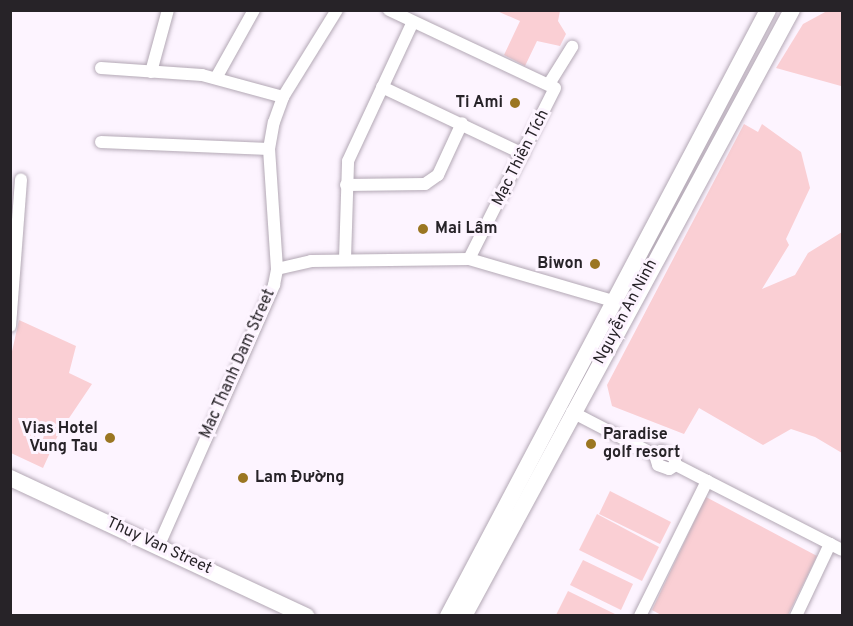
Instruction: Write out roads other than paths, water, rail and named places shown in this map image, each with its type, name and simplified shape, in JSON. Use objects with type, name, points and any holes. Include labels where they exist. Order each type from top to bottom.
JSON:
[{"type":"main road","name":"Nguyễn An Ninh","points":[[464,615],[565,409],[613,301],[768,10]]},
{"type":"main road","name":"Nguyễn An Ninh","points":[[448,615],[792,10]]},
{"type":"main road","points":[[733,72],[751,80]]},
{"type":"main road","name":"Thuy Van Street","points":[[10,478],[306,615]]},
{"type":"street","points":[[151,72],[168,10]]},
{"type":"street","name":"Mac Thanh Dam Street","points":[[158,547],[270,300],[277,269],[269,149],[283,97],[337,10]]},
{"type":"street","points":[[389,10],[412,24],[552,86]]},
{"type":"street","points":[[216,78],[253,11]]},
{"type":"street","points":[[345,259],[348,160],[412,24]]},
{"type":"street","name":"Mạc Thiên Tích","points":[[470,259],[523,154],[552,86],[572,47]]},
{"type":"street","points":[[101,68],[216,78],[283,97]]},
{"type":"street","points":[[382,87],[462,123],[523,154]]},
{"type":"street","points":[[346,185],[425,184],[438,175],[462,123]]},
{"type":"street","points":[[101,142],[269,149]]},
{"type":"street","points":[[10,326],[21,179]]},
{"type":"street","points":[[277,269],[311,261],[345,259],[470,259],[613,301]]},
{"type":"street","points":[[565,409],[655,455],[661,451],[674,457],[676,465],[843,550]]},
{"type":"street","points":[[640,615],[707,482]]},
{"type":"street","points":[[796,615],[830,544]]},
{"type":"place","name":"Ti Ami","points":[[515,103]]},
{"type":"place","name":"Mai Lâm","points":[[423,229]]},
{"type":"place","name":"Biwon","points":[[595,264]]},
{"type":"place","name":"Vias Hotel Vung Tau","points":[[110,438]]},
{"type":"place","name":"Paradise golf resort","points":[[591,444]]},
{"type":"place","name":"Lam Đường","points":[[243,478]]}]
